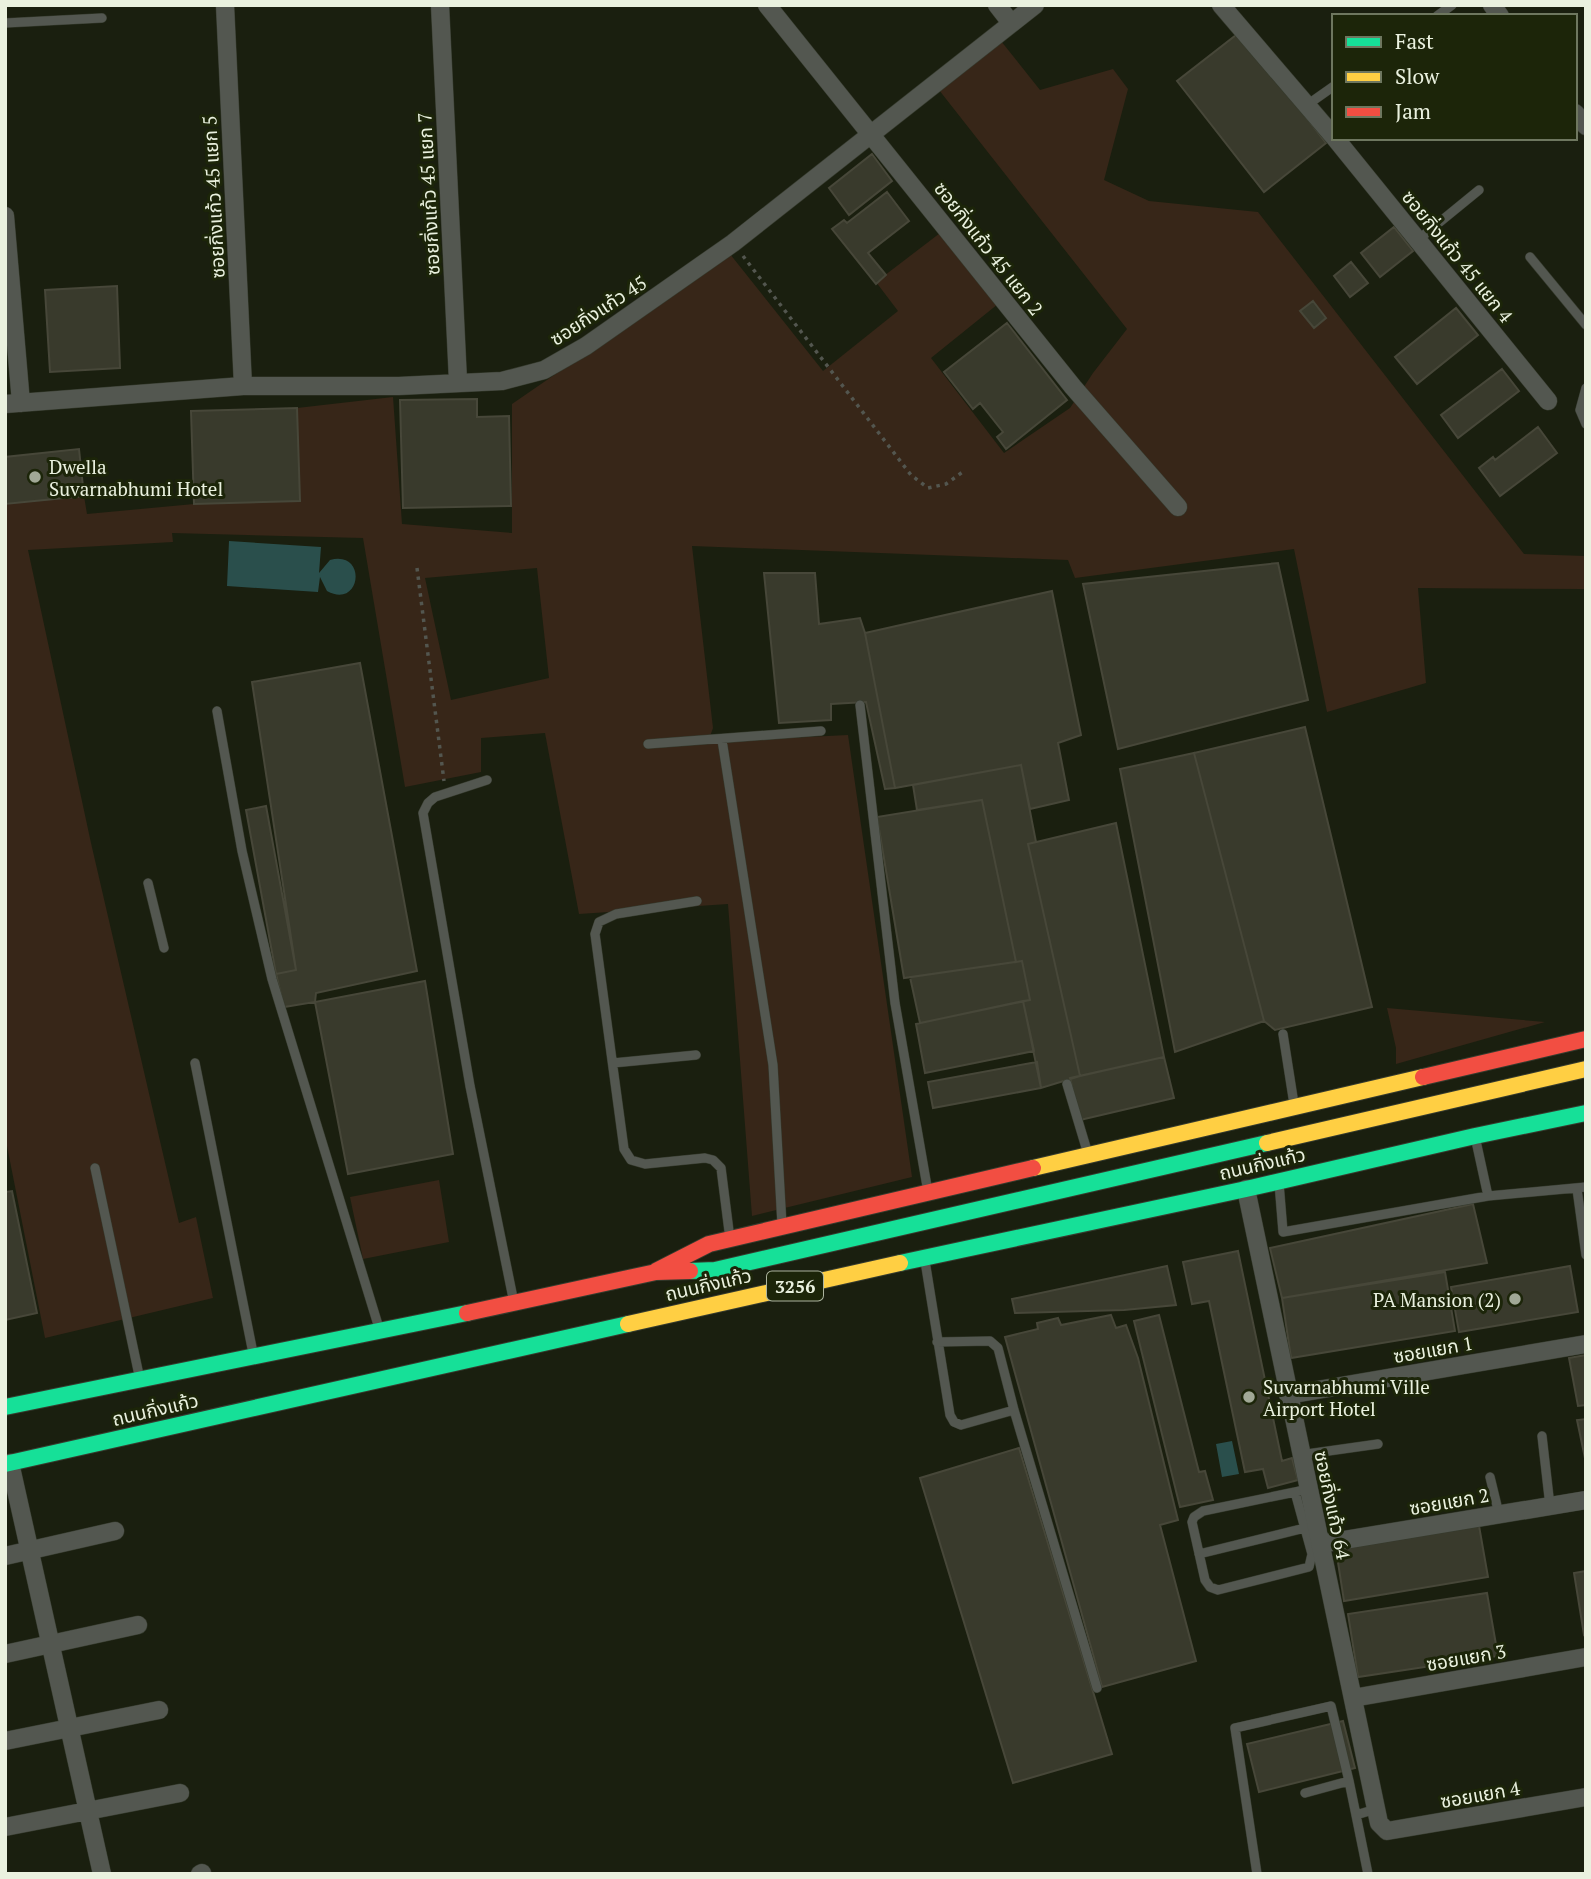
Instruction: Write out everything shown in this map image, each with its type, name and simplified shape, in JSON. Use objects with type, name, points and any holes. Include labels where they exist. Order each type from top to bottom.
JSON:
[{"type":"main road","name":"ถนนกิ่งแก้ว","points":[[656,1272],[709,1244],[1089,1156],[1294,1105],[1586,1039]]},
{"type":"main road","name":"ถนนกิ่งแก้ว","points":[[5,1407],[380,1332],[656,1272],[715,1270],[1586,1069]]},
{"type":"main road","name":"ถนนกิ่งแก้ว","points":[[8,1464],[925,1257],[1586,1113]]},
{"type":"street","name":"ซอยกิ่งแก้ว 45 แยก 5","points":[[225,5],[243,386]]},
{"type":"street","name":"ซอยกิ่งแก้ว 45 แยก 7","points":[[440,5],[458,382]]},
{"type":"street","name":"ซอยกิ่งแก้ว 45 แยก 2","points":[[767,5],[1073,387],[1178,507]]},
{"type":"street","points":[[997,5],[1012,23]]},
{"type":"street","name":"ซอยกิ่งแก้ว 45","points":[[13,404],[243,386],[399,386],[502,381],[544,370],[586,346],[733,243],[1035,5]]},
{"type":"street","name":"ซอยกิ่งแก้ว 45 แยก 4","points":[[1221,5],[1332,136]]},
{"type":"street","name":"ซอยกิ่งแก้ว 45 แยก 4","points":[[1336,140],[1419,239],[1548,401]]},
{"type":"street","points":[[5,216],[13,404]]},
{"type":"street","name":"ซอยกิ่งแก้ว 64","points":[[1246,1189],[1300,1455],[1302,1490],[1320,1544],[1379,1824],[1383,1829]]},
{"type":"street","name":"ซอยแยก 1","points":[[1288,1395],[1586,1345]]},
{"type":"street","points":[[8,1464],[30,1550],[102,1874]]},
{"type":"street","name":"ซอยแยก 2","points":[[1320,1544],[1586,1500]]},
{"type":"street","points":[[5,1556],[115,1531]]},
{"type":"street","points":[[5,1654],[138,1625]]},
{"type":"street","name":"ซอยแยก 3","points":[[1353,1698],[1586,1657]]},
{"type":"street","points":[[5,1741],[159,1710]]},
{"type":"street","points":[[5,1827],[180,1793]]},
{"type":"street","name":"ซอยแยก 4","points":[[1383,1829],[1387,1831],[1586,1797]]},
{"type":"lane","points":[[5,23],[102,18]]},
{"type":"lane","points":[[1307,105],[1332,87]]},
{"type":"lane","points":[[1419,239],[1479,190]]},
{"type":"lane","points":[[1530,257],[1586,325]]},
{"type":"lane","points":[[1586,388],[1580,410],[1586,424]]},
{"type":"lane","points":[[860,705],[895,1003],[928,1192]]},
{"type":"lane","points":[[217,711],[242,851],[272,979],[380,1332]]},
{"type":"lane","points":[[648,744],[821,732]]},
{"type":"lane","points":[[722,740],[773,1065],[782,1227]]},
{"type":"lane","points":[[487,780],[435,797],[423,813],[470,1086],[513,1303]]},
{"type":"lane","points":[[148,883],[164,948]]},
{"type":"lane","points":[[697,901],[616,914],[598,922],[595,934],[624,1149],[631,1160],[645,1164],[705,1158],[713,1160],[721,1168],[730,1240]]},
{"type":"lane","points":[[1283,1034],[1294,1105]]},
{"type":"lane","points":[[613,1063],[696,1055]]},
{"type":"lane","points":[[195,1063],[254,1357]]},
{"type":"lane","points":[[1067,1084],[1089,1156]]},
{"type":"lane","points":[[1475,1136],[1488,1196]]},
{"type":"lane","points":[[95,1168],[140,1380]]},
{"type":"lane","points":[[1279,1182],[1283,1232],[1488,1196],[1581,1188],[1586,1255]]},
{"type":"lane","points":[[925,1257],[937,1342],[950,1415],[954,1422],[961,1424],[1014,1410]]},
{"type":"lane","points":[[937,1342],[990,1341],[998,1348],[1097,1688]]},
{"type":"lane","points":[[1542,1436],[1550,1506]]},
{"type":"lane","points":[[1300,1455],[1378,1444]]},
{"type":"lane","points":[[1490,1478],[1499,1514]]},
{"type":"lane","points":[[1302,1490],[1305,1528],[1312,1561],[1309,1567],[1218,1590],[1210,1587],[1205,1580],[1199,1554],[1192,1522],[1194,1517],[1203,1511],[1302,1490]]},
{"type":"lane","points":[[1199,1554],[1305,1528]]},
{"type":"lane","points":[[1256,1874],[1235,1728],[1331,1706],[1368,1874]]},
{"type":"lane","points":[[1304,1793],[1349,1781]]},
{"type":"lane","points":[[1356,1815],[1376,1809]]},
{"type":"path","points":[[733,243],[911,475],[928,488],[946,484],[964,471]]},
{"type":"path","points":[[417,568],[446,794]]},
{"type":"shaded area","points":[[1001,41],[1040,90],[1113,69],[1128,89],[1104,180],[1149,201],[1258,212],[1524,554],[1586,556],[1586,589],[1418,588],[1426,683],[1327,712],[1294,549],[1075,578],[1068,560],[692,546],[713,728],[708,742],[848,735],[912,1177],[752,1216],[728,904],[579,914],[545,733],[481,738],[481,772],[405,787],[363,538],[172,533],[173,542],[28,550],[91,843],[179,1223],[196,1217],[213,1298],[45,1338],[5,1136],[5,504],[84,496],[87,514],[194,504],[299,501],[297,408],[393,397],[402,524],[512,533],[512,404],[730,254],[823,371],[898,311],[876,282],[944,230],[998,304],[931,358],[1004,453],[1070,408],[1127,329],[939,90]],"holes":[[[537,568],[549,678],[451,700],[425,578]]]},
{"type":"shaded area","points":[[1387,1008],[1545,1022],[1396,1064],[1396,1048]]},
{"type":"shaded area","points":[[439,1180],[449,1242],[363,1259],[350,1197]]},
{"type":"water","points":[[229,541],[321,547],[319,573],[330,560],[342,559],[350,563],[355,570],[356,579],[347,593],[338,595],[327,591],[320,577],[318,592],[227,586]]},
{"type":"water","points":[[1232,1441],[1239,1474],[1222,1477],[1216,1444]]},
{"type":"building","points":[[1240,32],[1326,143],[1264,192],[1177,81]]},
{"type":"building","points":[[872,154],[892,181],[849,215],[829,188]]},
{"type":"building","points":[[887,192],[909,221],[868,253],[886,275],[876,284],[832,229],[844,220],[847,223]]},
{"type":"building","points":[[1394,227],[1413,251],[1380,277],[1361,253]]},
{"type":"building","points":[[1351,262],[1368,283],[1350,297],[1334,276]]},
{"type":"building","points":[[117,286],[120,368],[50,372],[45,290]]},
{"type":"building","points":[[1313,301],[1326,318],[1314,328],[1300,311]]},
{"type":"building","points":[[1456,308],[1478,335],[1417,384],[1395,357]]},
{"type":"building","points":[[1007,323],[1067,400],[1006,449],[997,437],[1003,432],[980,403],[973,409],[944,372]]},
{"type":"building","points":[[1502,369],[1519,391],[1458,438],[1441,415]]},
{"type":"building","points":[[477,399],[477,417],[509,416],[511,506],[403,508],[400,400]]},
{"type":"building","points":[[297,408],[300,501],[194,504],[191,411]]},
{"type":"building","points":[[1538,427],[1557,453],[1500,496],[1479,468],[1493,457],[1495,460]]},
{"type":"building","points":[[79,449],[84,496],[5,504],[5,457]]},
{"type":"building","points":[[1278,563],[1308,700],[1118,749],[1083,584]]},
{"type":"building","points":[[764,573],[815,573],[819,624],[860,618],[895,788],[885,789],[866,702],[831,704],[831,720],[779,723]]},
{"type":"building","points":[[1052,591],[1081,735],[1058,743],[1069,800],[1030,809],[1021,765],[895,788],[865,633]]},
{"type":"building","points":[[360,663],[417,971],[316,993],[315,1002],[284,1007],[276,974],[296,970],[252,682]]},
{"type":"building","points":[[1305,727],[1372,1007],[1275,1030],[1264,1021],[1194,753]]},
{"type":"building","points":[[1194,753],[1264,1021],[1175,1052],[1120,769]]},
{"type":"building","points":[[1021,765],[1036,842],[1028,844],[1080,1076],[1041,1088],[1023,1001],[1030,1000],[1022,961],[1016,962],[982,800],[917,810],[913,785]]},
{"type":"building","points":[[982,800],[1016,962],[904,978],[877,817]]},
{"type":"building","points":[[266,806],[296,970],[276,974],[246,810]]},
{"type":"building","points":[[1116,823],[1164,1057],[1080,1076],[1028,844]]},
{"type":"building","points":[[1022,961],[1030,1000],[920,1023],[910,977]]},
{"type":"building","points":[[425,981],[453,1154],[348,1174],[315,1002]]},
{"type":"building","points":[[1023,1001],[1034,1051],[925,1073],[916,1024]]},
{"type":"building","points":[[1164,1057],[1174,1098],[1080,1120],[1070,1078]]},
{"type":"building","points":[[1037,1062],[1041,1088],[933,1108],[928,1082]]},
{"type":"building","points":[[12,1191],[37,1313],[5,1320],[5,1192]]},
{"type":"building","points":[[1473,1204],[1487,1263],[1282,1298],[1270,1248]]},
{"type":"building","name":"Suvarnabhumi Ville Airport Hotel","points":[[1238,1251],[1282,1461],[1292,1458],[1298,1480],[1268,1488],[1263,1469],[1245,1472],[1209,1301],[1192,1304],[1183,1262]]},
{"type":"building","points":[[1167,1266],[1176,1305],[1124,1310],[1015,1313],[1012,1299]]},
{"type":"building","name":"PA Mansion (2)","points":[[1570,1266],[1578,1312],[1459,1332],[1451,1287]]},
{"type":"building","points":[[1445,1272],[1455,1331],[1291,1358],[1282,1298]]},
{"type":"building","points":[[1111,1315],[1116,1328],[1126,1325],[1138,1358],[1178,1520],[1160,1525],[1196,1661],[1102,1687],[1005,1337],[1038,1329],[1037,1323],[1058,1318],[1061,1325]]},
{"type":"building","points":[[1159,1315],[1199,1472],[1205,1471],[1213,1500],[1180,1507],[1134,1321]]},
{"type":"building","points":[[1586,1355],[1586,1405],[1578,1406],[1569,1358]]},
{"type":"building","points":[[1586,1419],[1586,1463],[1577,1420]]},
{"type":"building","points":[[1019,1448],[1112,1754],[1013,1783],[920,1478]]},
{"type":"building","points":[[1478,1520],[1488,1577],[1344,1601],[1335,1543]]},
{"type":"building","points":[[1586,1571],[1586,1634],[1584,1635],[1574,1573]]},
{"type":"building","points":[[1487,1593],[1498,1656],[1358,1677],[1348,1614]]},
{"type":"building","points":[[1343,1721],[1355,1768],[1259,1792],[1247,1744]]},
{"type":"traffic: fast","points":[[900,1263],[1586,1113]]},
{"type":"traffic: fast","points":[[690,1271],[715,1270],[1267,1143]]},
{"type":"traffic: fast","points":[[5,1407],[467,1313]]},
{"type":"traffic: fast","points":[[5,1464],[628,1324]]},
{"type":"traffic: slow","points":[[1267,1143],[1586,1069]]},
{"type":"traffic: slow","points":[[1033,1168],[1423,1077]]},
{"type":"traffic: slow","points":[[628,1324],[900,1263]]},
{"type":"traffic: jam","points":[[1423,1077],[1586,1039]]},
{"type":"traffic: jam","points":[[656,1271],[709,1244],[1033,1168]]},
{"type":"traffic: jam","points":[[467,1313],[656,1272],[690,1271]]},
{"type":"place","name":"Dwella Suvarnabhumi Hotel","points":[[35,477]]},
{"type":"place","name":"PA Mansion (2)","points":[[1515,1299]]},
{"type":"place","name":"Suvarnabhumi Ville Airport Hotel","points":[[1249,1397]]}]
